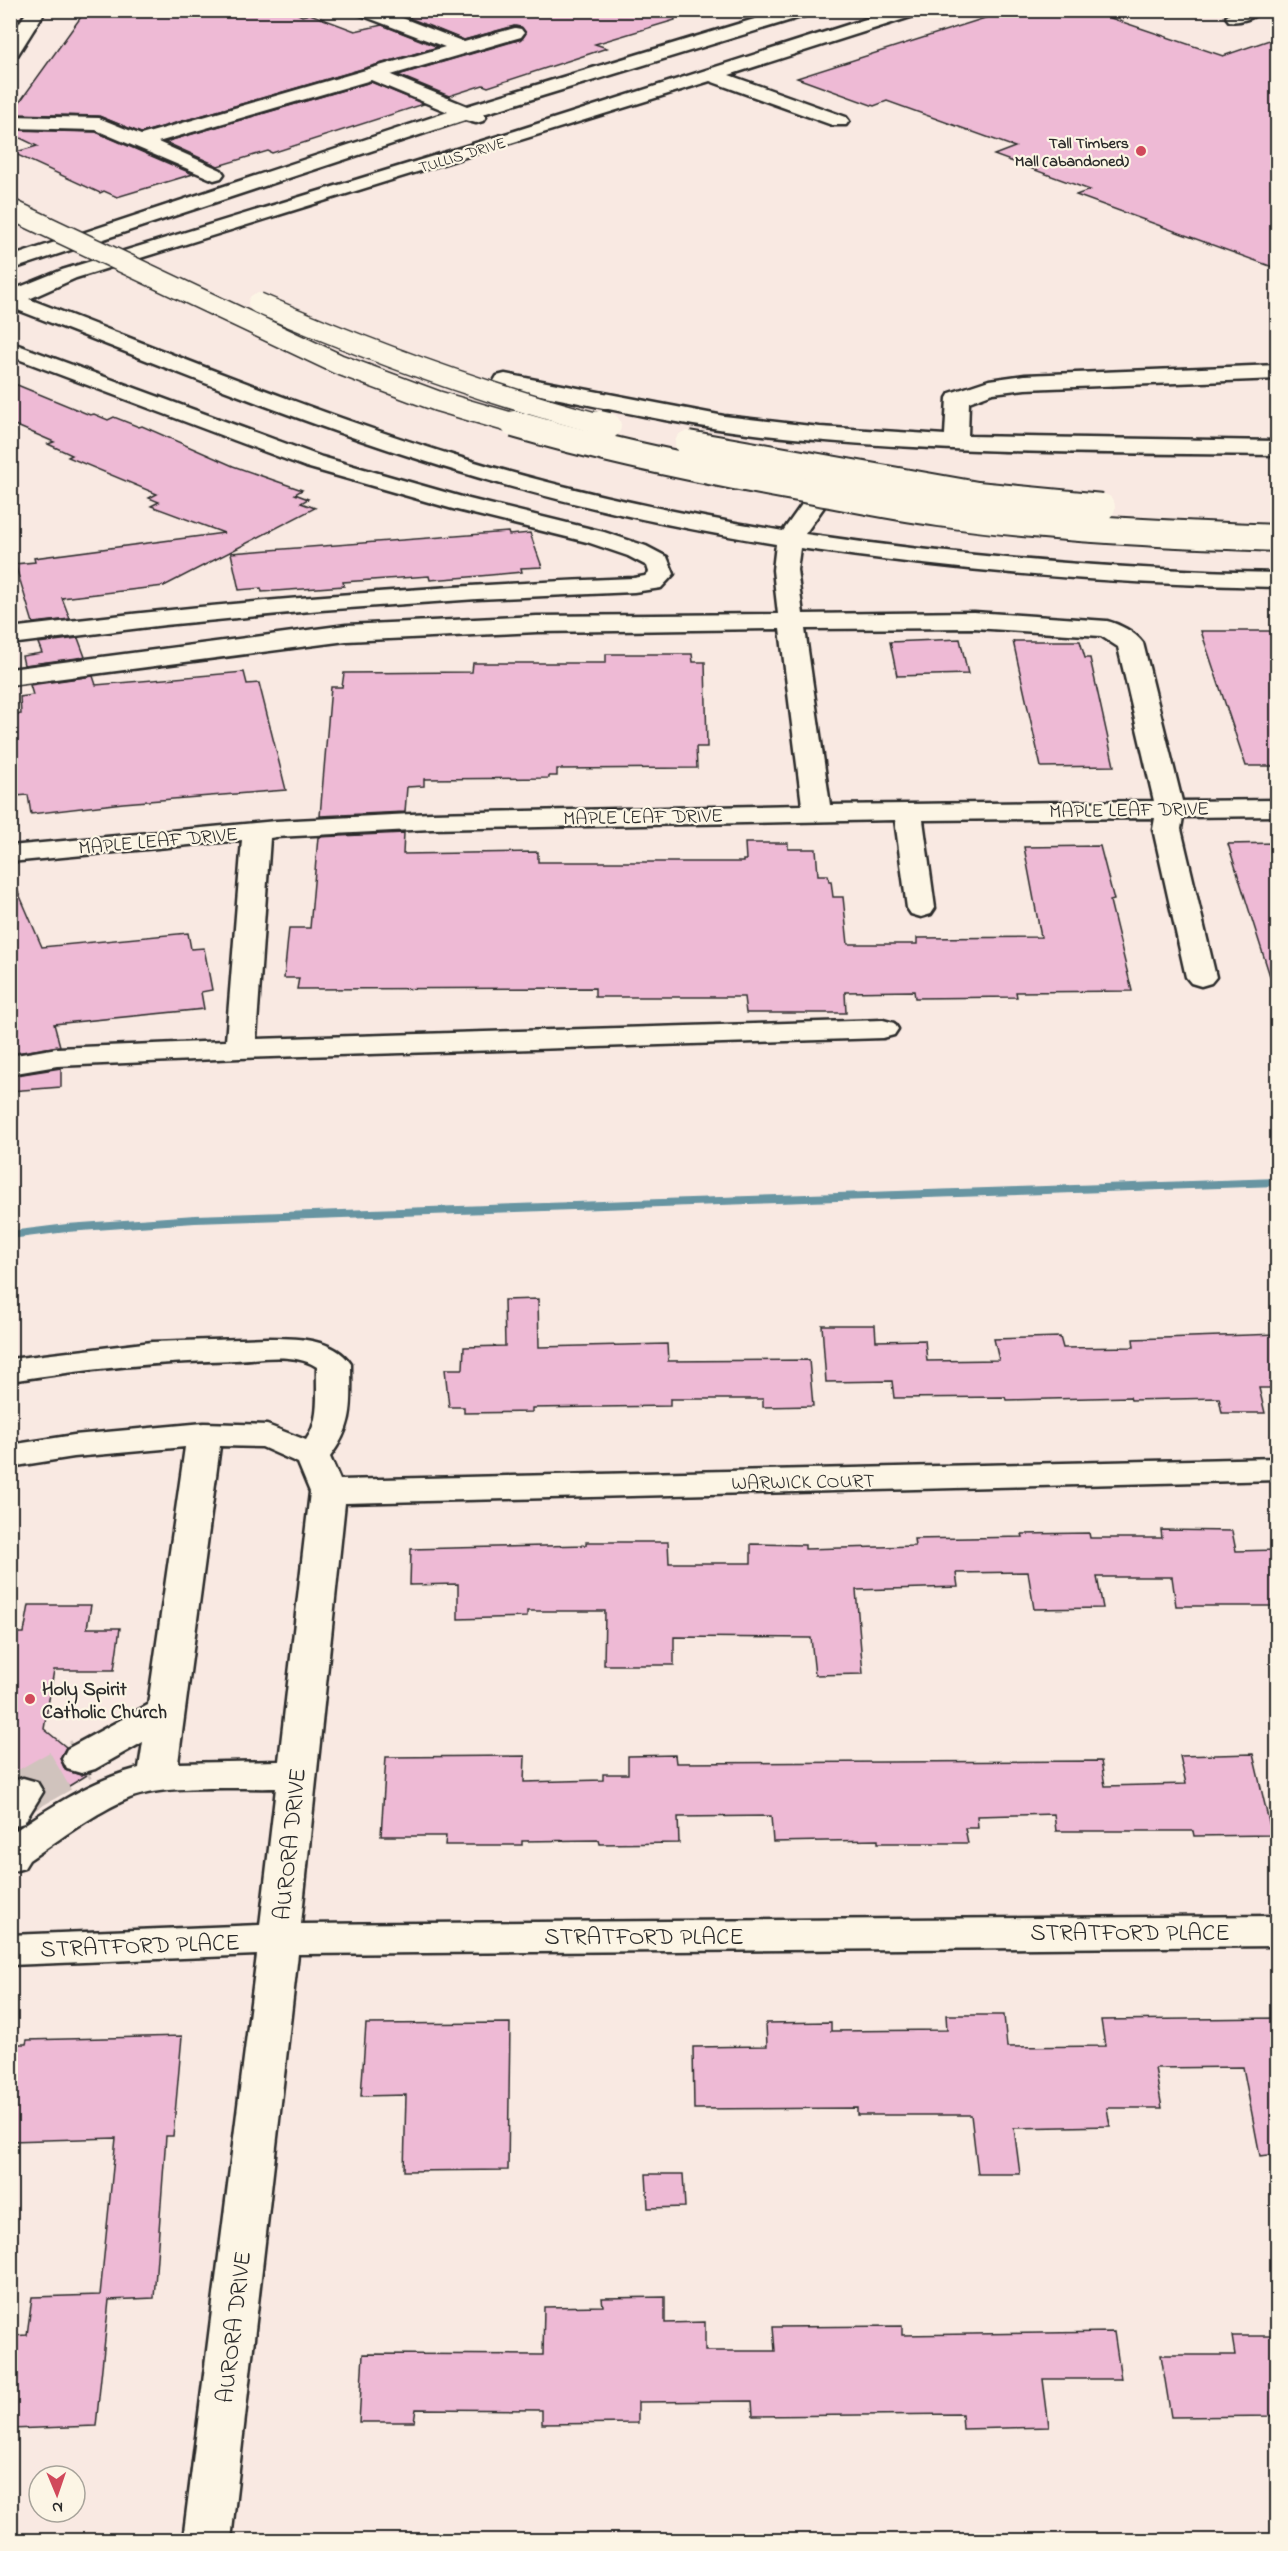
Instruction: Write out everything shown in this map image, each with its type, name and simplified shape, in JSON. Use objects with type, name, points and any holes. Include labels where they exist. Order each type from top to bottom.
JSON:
[{"type":"street","points":[[10,52],[37,10]]},
{"type":"street","points":[[364,10],[463,48]]},
{"type":"street","name":"TULLIS DRIVE","points":[[10,264],[466,113],[805,10]]},
{"type":"street","name":"TULLIS DRIVE","points":[[10,299],[69,274],[522,135],[914,10]]},
{"type":"street","points":[[1235,17],[1252,10]]},
{"type":"street","points":[[138,142],[515,33]]},
{"type":"street","points":[[736,85],[803,64],[779,54]]},
{"type":"street","points":[[372,74],[522,135]]},
{"type":"street","points":[[711,75],[838,121]]},
{"type":"street","points":[[10,122],[99,124],[214,174]]},
{"type":"street","points":[[10,186],[255,302],[344,340],[452,381],[570,417],[626,430]]},
{"type":"street","points":[[10,210],[338,364],[437,401],[559,437],[712,472],[939,513],[1050,525],[1186,535],[1278,538]]},
{"type":"street","points":[[10,299],[385,440],[510,480],[657,517],[788,541],[1002,567],[1134,576],[1278,580]]},
{"type":"street","points":[[10,348],[314,462],[461,504],[595,537],[637,550],[658,562],[662,574],[652,583],[634,585],[493,590],[333,602],[10,636]]},
{"type":"street","points":[[956,441],[958,398],[989,387],[1025,381],[1278,372]]},
{"type":"street","points":[[505,381],[753,427],[863,437],[1278,448]]},
{"type":"street","points":[[817,813],[784,570],[788,541],[863,437]]},
{"type":"street","points":[[670,441],[977,495],[1118,508]]},
{"type":"street","points":[[1153,511],[1278,517]]},
{"type":"street","points":[[10,677],[346,633],[537,624],[974,620],[1107,629],[1130,643],[1170,808],[1167,829],[1201,977]]},
{"type":"street","name":"MAPLE LEAF DRIVE","points":[[10,854],[257,831],[431,821],[817,813],[1278,808]]},
{"type":"street","points":[[908,812],[921,908]]},
{"type":"street","points":[[240,1049],[257,831]]},
{"type":"street","points":[[10,1065],[57,1057],[240,1049],[883,1029]]},
{"type":"street","points":[[10,1370],[138,1353],[204,1349],[264,1348],[314,1352],[327,1357],[334,1364],[333,1419],[328,1435],[312,1456]]},
{"type":"street","points":[[157,1777],[204,1434]]},
{"type":"street","points":[[10,1456],[74,1446],[204,1434],[267,1436],[312,1456],[328,1492]]},
{"type":"street","name":"WARWICK COURT","points":[[328,1492],[1278,1469]]},
{"type":"street","name":"AURORA DRIVE","points":[[207,2541],[279,1939],[328,1492]]},
{"type":"street","points":[[81,1759],[166,1712]]},
{"type":"street","points":[[14,1830],[68,1815],[118,1787],[157,1777],[297,1774]]},
{"type":"street","name":"STRATFORD PLACE","points":[[10,1950],[279,1939],[1278,1931]]},
{"type":"building","points":[[86,10],[290,10],[302,16],[310,14],[355,31],[382,25],[438,47],[141,133],[99,116],[11,114]]},
{"type":"building","points":[[428,10],[674,10],[675,20],[595,44],[607,48],[488,87],[483,85],[449,96],[398,75],[522,39],[526,33],[521,27],[514,26],[464,40],[407,17]]},
{"type":"building","name":"Tall Timbers Mall (abandoned)","points":[[1010,10],[1087,10],[1223,56],[1278,37],[1278,269],[1076,195],[1090,190],[994,155],[1015,147],[887,101],[874,106],[797,78]]},
{"type":"building","points":[[371,82],[424,104],[272,153],[268,151],[218,166],[165,142]]},
{"type":"building","points":[[10,130],[96,132],[193,174],[117,197],[104,191],[100,193],[13,153],[37,146],[10,133]]},
{"type":"building","points":[[10,382],[90,415],[94,414],[108,420],[114,417],[139,427],[142,426],[233,466],[302,490],[295,494],[308,499],[301,503],[315,508],[164,586],[62,598],[70,619],[33,623],[15,564],[35,562],[34,558],[224,533],[151,506],[159,502],[149,498],[157,494],[68,457],[72,455],[48,444],[54,442],[10,423]]},
{"type":"building","points":[[508,532],[509,535],[530,533],[542,567],[521,568],[522,572],[469,577],[430,580],[429,576],[343,582],[344,586],[262,592],[261,588],[239,590],[231,553]]},
{"type":"building","points":[[1201,631],[1270,631],[1278,652],[1278,766],[1246,766]]},
{"type":"building","points":[[78,638],[85,657],[24,665],[22,656],[42,653],[38,643]]},
{"type":"building","points":[[960,639],[968,674],[897,676],[890,642]]},
{"type":"building","points":[[1013,641],[1080,641],[1085,658],[1090,658],[1114,766],[1041,767]]},
{"type":"building","points":[[606,654],[692,654],[693,662],[705,662],[707,747],[696,747],[697,768],[557,769],[557,776],[549,776],[549,778],[424,779],[424,786],[407,787],[405,812],[320,816],[331,687],[342,687],[344,673],[472,672],[473,663],[606,663]]},
{"type":"building","points":[[244,672],[247,684],[259,683],[286,790],[123,803],[31,814],[28,795],[16,796],[10,715],[21,714],[20,697],[33,695],[30,685],[93,676],[96,685]]},
{"type":"building","points":[[404,833],[403,854],[538,852],[538,862],[743,862],[746,860],[745,843],[788,843],[788,849],[816,849],[818,875],[828,875],[833,897],[843,897],[848,944],[917,944],[917,938],[1041,937],[1024,847],[1100,846],[1114,900],[1110,901],[1132,991],[1016,992],[1017,997],[915,998],[914,991],[845,992],[846,1013],[746,1013],[744,997],[595,997],[595,988],[297,989],[299,978],[284,978],[289,928],[310,928],[318,837]]},
{"type":"building","points":[[1278,843],[1278,975],[1270,976],[1228,844]]},
{"type":"building","points":[[10,873],[42,947],[188,933],[191,949],[204,948],[212,990],[201,992],[204,1009],[54,1024],[60,1046],[10,1054]]},
{"type":"building","points":[[61,1068],[61,1087],[10,1091],[10,1076]]},
{"type":"building","points":[[538,1299],[539,1347],[667,1344],[668,1361],[809,1360],[813,1406],[763,1407],[763,1399],[670,1399],[670,1406],[532,1408],[532,1412],[464,1413],[464,1407],[449,1407],[445,1369],[463,1369],[464,1347],[505,1346],[504,1300]]},
{"type":"building","points":[[822,1325],[875,1325],[876,1341],[925,1340],[927,1361],[999,1360],[994,1339],[1060,1337],[1063,1348],[1134,1347],[1133,1339],[1278,1334],[1278,1388],[1259,1388],[1265,1413],[1222,1413],[1219,1398],[1131,1400],[1130,1397],[1006,1400],[1005,1397],[894,1398],[892,1381],[826,1382]]},
{"type":"building","points":[[1161,1530],[1232,1531],[1236,1551],[1278,1550],[1278,1606],[1176,1606],[1172,1577],[1097,1577],[1103,1608],[1034,1609],[1028,1572],[956,1573],[958,1587],[856,1590],[863,1674],[815,1675],[811,1638],[674,1637],[674,1665],[604,1665],[605,1611],[527,1611],[527,1617],[458,1619],[458,1584],[410,1585],[411,1549],[586,1545],[586,1542],[668,1542],[669,1563],[751,1563],[751,1544],[805,1545],[805,1549],[915,1546],[914,1539],[1089,1533],[1090,1538],[1162,1538]]},
{"type":"building","name":"Holy Spirit Catholic Church","points":[[29,1605],[91,1605],[87,1628],[120,1628],[114,1670],[54,1670],[44,1729],[66,1747],[60,1758],[65,1770],[80,1775],[92,1772],[38,1805],[45,1793],[39,1781],[24,1776],[10,1779],[10,1633],[24,1633]]},
{"type":"building","points":[[1253,1754],[1272,1835],[1194,1836],[1193,1831],[1056,1831],[1054,1814],[977,1816],[978,1828],[965,1828],[968,1843],[878,1843],[878,1840],[773,1842],[771,1816],[678,1817],[679,1843],[600,1844],[599,1840],[522,1841],[522,1845],[445,1845],[446,1836],[381,1836],[386,1757],[525,1756],[524,1782],[603,1780],[603,1774],[628,1774],[628,1756],[675,1755],[676,1763],[1101,1761],[1105,1786],[1186,1784],[1180,1756]]},
{"type":"building","points":[[946,2015],[1004,2015],[1007,2047],[1105,2046],[1101,2020],[1278,2018],[1278,2154],[1260,2156],[1243,2067],[1155,2068],[1162,2108],[1107,2108],[1110,2126],[1014,2128],[1020,2174],[978,2174],[971,2115],[857,2115],[857,2108],[694,2109],[693,2047],[767,2046],[766,2023],[831,2022],[831,2031],[947,2030]]},
{"type":"building","points":[[510,2023],[508,2170],[404,2171],[406,2095],[361,2096],[366,2024]]},
{"type":"building","points":[[182,2036],[173,2136],[166,2136],[154,2298],[109,2300],[96,2426],[10,2429],[10,2336],[27,2335],[32,2297],[100,2295],[116,2138],[10,2141],[10,2044],[26,2044],[27,2040]]},
{"type":"building","points":[[646,2174],[683,2174],[685,2207],[648,2208]]},
{"type":"building","points":[[665,2297],[665,2323],[705,2322],[705,2351],[775,2351],[773,2327],[902,2326],[902,2335],[1114,2332],[1121,2379],[1043,2379],[1049,2427],[963,2429],[962,2414],[753,2416],[752,2401],[638,2402],[638,2423],[542,2424],[542,2410],[416,2409],[414,2422],[359,2422],[363,2354],[543,2355],[544,2307],[603,2306],[602,2298]]},
{"type":"building","points":[[1232,2336],[1278,2336],[1278,2416],[1171,2417],[1161,2355],[1235,2355]]},
{"type":"waterway","points":[[10,1235],[67,1228],[195,1219],[1278,1182]]},
{"type":"tunnel","points":[[23,1792],[81,1759]]},
{"type":"place","name":"Tall Timbers Mall (abandoned)","points":[[1141,151]]},
{"type":"place","name":"Holy Spirit Catholic Church","points":[[30,1699]]}]
